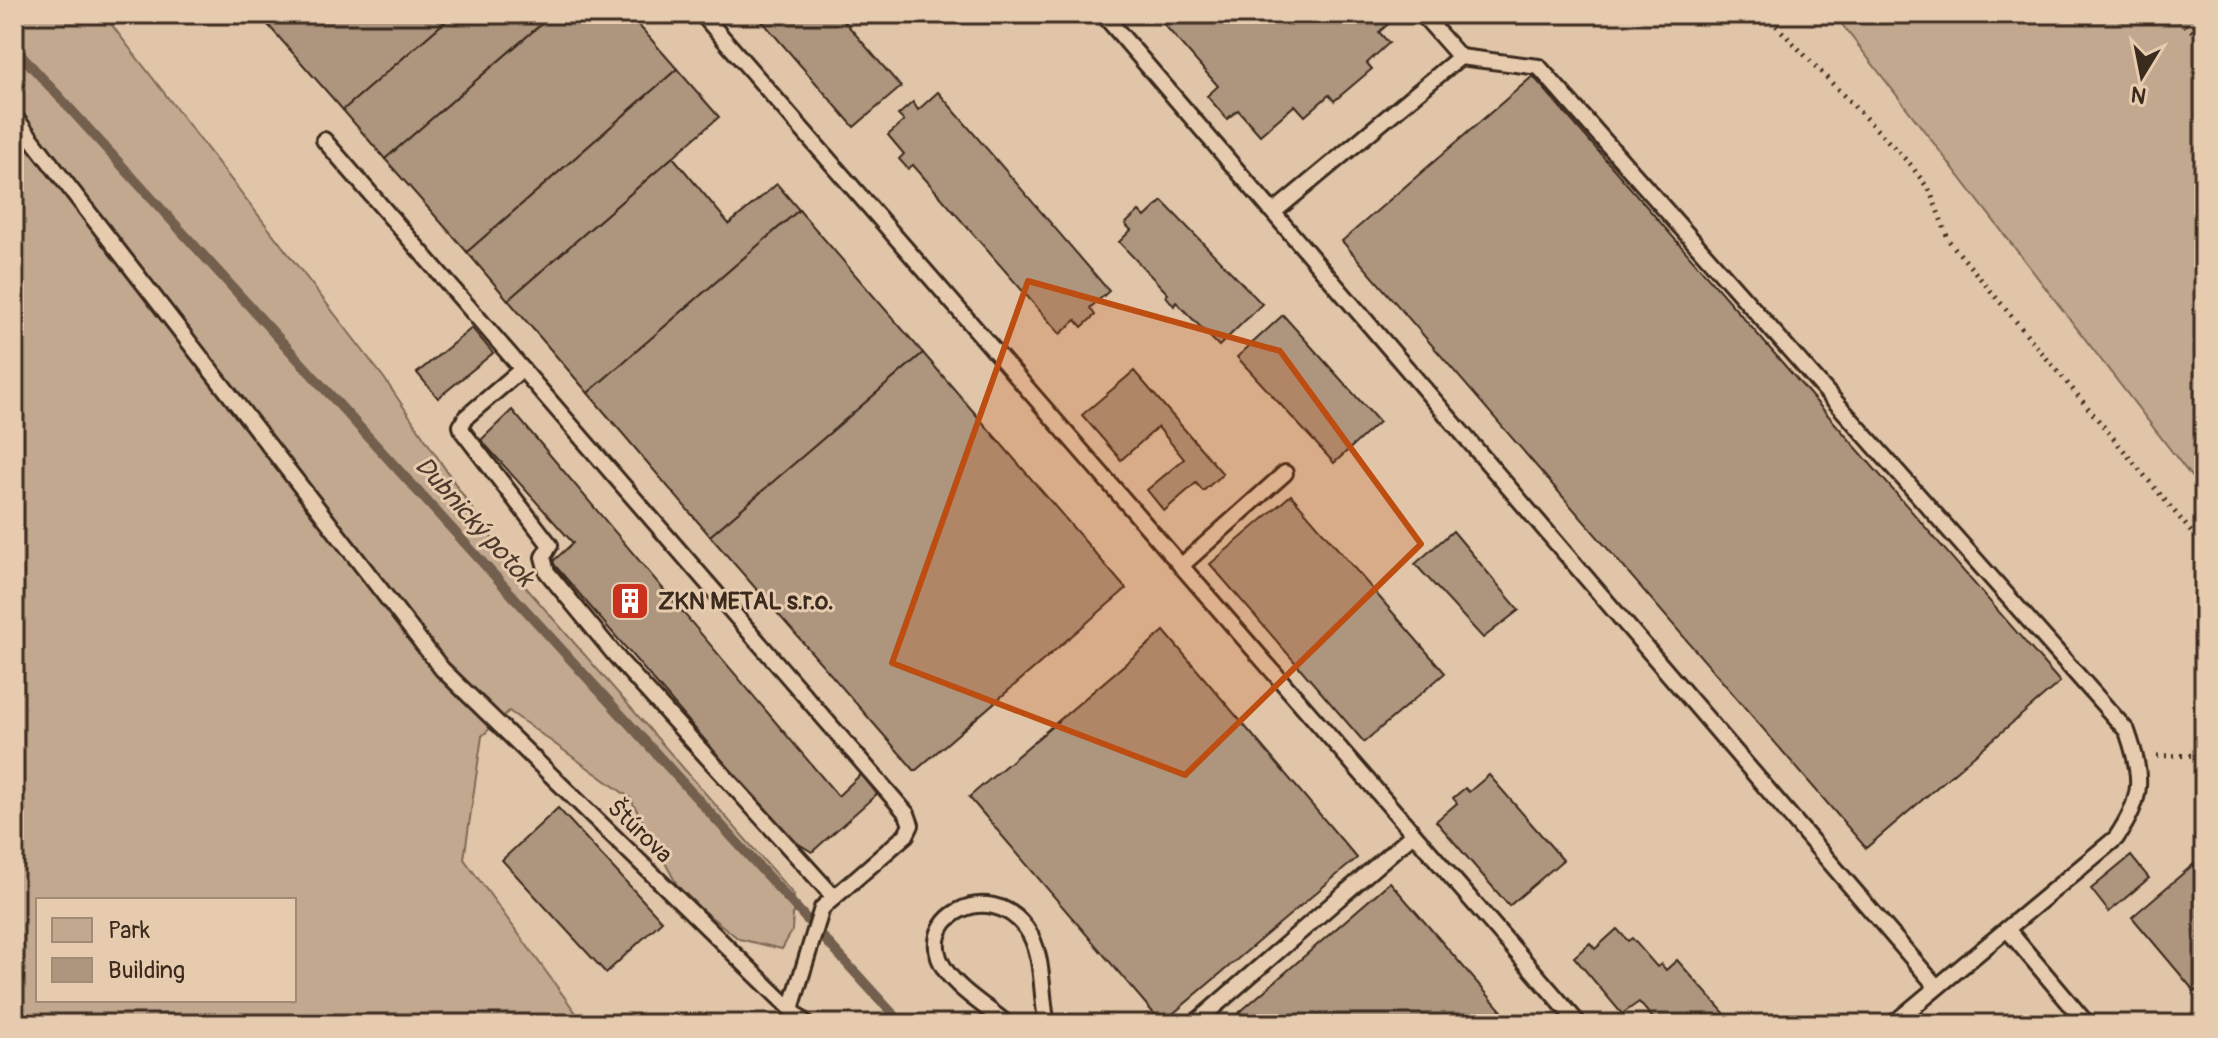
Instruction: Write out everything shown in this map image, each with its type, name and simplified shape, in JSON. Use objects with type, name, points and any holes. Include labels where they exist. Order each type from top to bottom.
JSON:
[{"type":"lane","points":[[702,14],[1579,1024]]},
{"type":"lane","points":[[1103,14],[1275,211],[1936,986]]},
{"type":"lane","points":[[1422,14],[1460,57],[1539,67],[2127,731],[2141,779],[2133,813],[2116,838],[1893,1024]]},
{"type":"lane","points":[[1275,211],[1460,57]]},
{"type":"lane","name":"Štúrova","points":[[14,116],[442,669],[806,1024]]},
{"type":"lane","points":[[324,140],[907,814],[911,825],[906,835],[822,908],[791,1009]]},
{"type":"lane","points":[[522,369],[466,417],[461,426],[463,432],[550,545],[543,557],[547,572],[620,661],[834,897]]},
{"type":"lane","points":[[1181,566],[1285,473]]},
{"type":"lane","points":[[1194,1024],[1413,834]]},
{"type":"lane","points":[[1007,1024],[947,973],[938,956],[939,936],[949,916],[967,905],[987,904],[1005,910],[1026,928],[1038,957],[1047,1024]]},
{"type":"lane","points":[[2007,929],[2087,1024]]},
{"type":"path","points":[[1765,14],[1910,164],[1930,191],[1949,241],[2204,547]]},
{"type":"path","points":[[2173,14],[2204,42]]},
{"type":"path","points":[[2136,756],[2204,755]]},
{"type":"highlighted area","points":[[1028,281],[1280,351],[1421,544],[1185,775],[892,663]]},
{"type":"green space","points":[[14,14],[104,15],[384,378],[522,583],[794,895],[792,931],[782,949],[739,939],[682,894],[630,798],[509,711],[482,736],[464,859],[584,1024],[14,1024]]},
{"type":"green space","points":[[1834,14],[2204,14],[2204,493]]},
{"type":"building","points":[[266,14],[454,14],[343,110],[262,18]]},
{"type":"building","points":[[454,14],[553,14],[385,159],[343,110]]},
{"type":"building","points":[[553,14],[629,14],[677,69],[467,252],[385,159]]},
{"type":"building","points":[[756,14],[838,14],[901,87],[854,127]]},
{"type":"building","points":[[1155,14],[1400,14],[1379,32],[1389,43],[1367,63],[1372,69],[1334,101],[1329,95],[1305,116],[1295,105],[1260,135],[1238,110],[1227,119],[1207,96],[1218,86]]},
{"type":"building","points":[[677,69],[719,117],[508,300],[467,252]]},
{"type":"building","points":[[1533,76],[2060,682],[1866,848],[1342,241]]},
{"type":"building","points":[[938,92],[1109,291],[1090,308],[1095,315],[1082,327],[1076,320],[1060,334],[913,165],[908,169],[899,159],[904,154],[888,135],[904,121],[898,115],[913,102],[918,110]]},
{"type":"building","points":[[673,157],[729,224],[777,184],[799,210],[588,393],[508,300]]},
{"type":"building","points":[[1162,201],[1262,304],[1219,346],[1176,302],[1174,306],[1166,296],[1168,294],[1119,242],[1131,230],[1125,224],[1139,211],[1145,217]]},
{"type":"building","points":[[799,210],[923,353],[710,536],[588,393]]},
{"type":"building","points":[[1283,315],[1379,422],[1334,463],[1237,357]]},
{"type":"building","points":[[472,328],[493,353],[438,398],[417,373]]},
{"type":"building","points":[[923,353],[1126,589],[915,771],[710,536]]},
{"type":"building","points":[[1134,371],[1223,474],[1203,491],[1196,483],[1164,511],[1147,490],[1184,459],[1158,427],[1121,460],[1082,415]]},
{"type":"building","name":"ZKN METAL s.r.o.","points":[[512,410],[838,796],[861,774],[877,794],[812,852],[789,838],[552,562],[573,543],[481,440]]},
{"type":"building","points":[[1291,495],[1445,673],[1364,742],[1210,564]]},
{"type":"building","points":[[1453,531],[1519,610],[1483,638],[1415,564]]},
{"type":"building","points":[[1164,631],[1357,858],[1162,1023],[969,797]]},
{"type":"building","points":[[1489,775],[1563,860],[1509,906],[1436,821],[1457,803],[1453,798],[1465,788],[1469,792]]},
{"type":"building","points":[[558,808],[662,921],[606,973],[502,860]]},
{"type":"building","points":[[2131,856],[2149,878],[2109,912],[2091,889]]},
{"type":"building","points":[[2194,864],[2204,875],[2204,984],[2195,992],[2132,917]]},
{"type":"building","points":[[1390,882],[1513,1024],[1226,1024]]},
{"type":"building","points":[[1617,929],[1628,941],[1632,938],[1657,967],[1661,964],[1666,970],[1677,960],[1734,1024],[1658,1024],[1639,1002],[1622,1014],[1574,957],[1590,943],[1595,949]]},
{"type":"waterway","name":"Dubnický potok","points":[[14,47],[902,1024]]},
{"type":"place","name":"ZKN METAL s.r.o.","points":[[630,601]]}]
